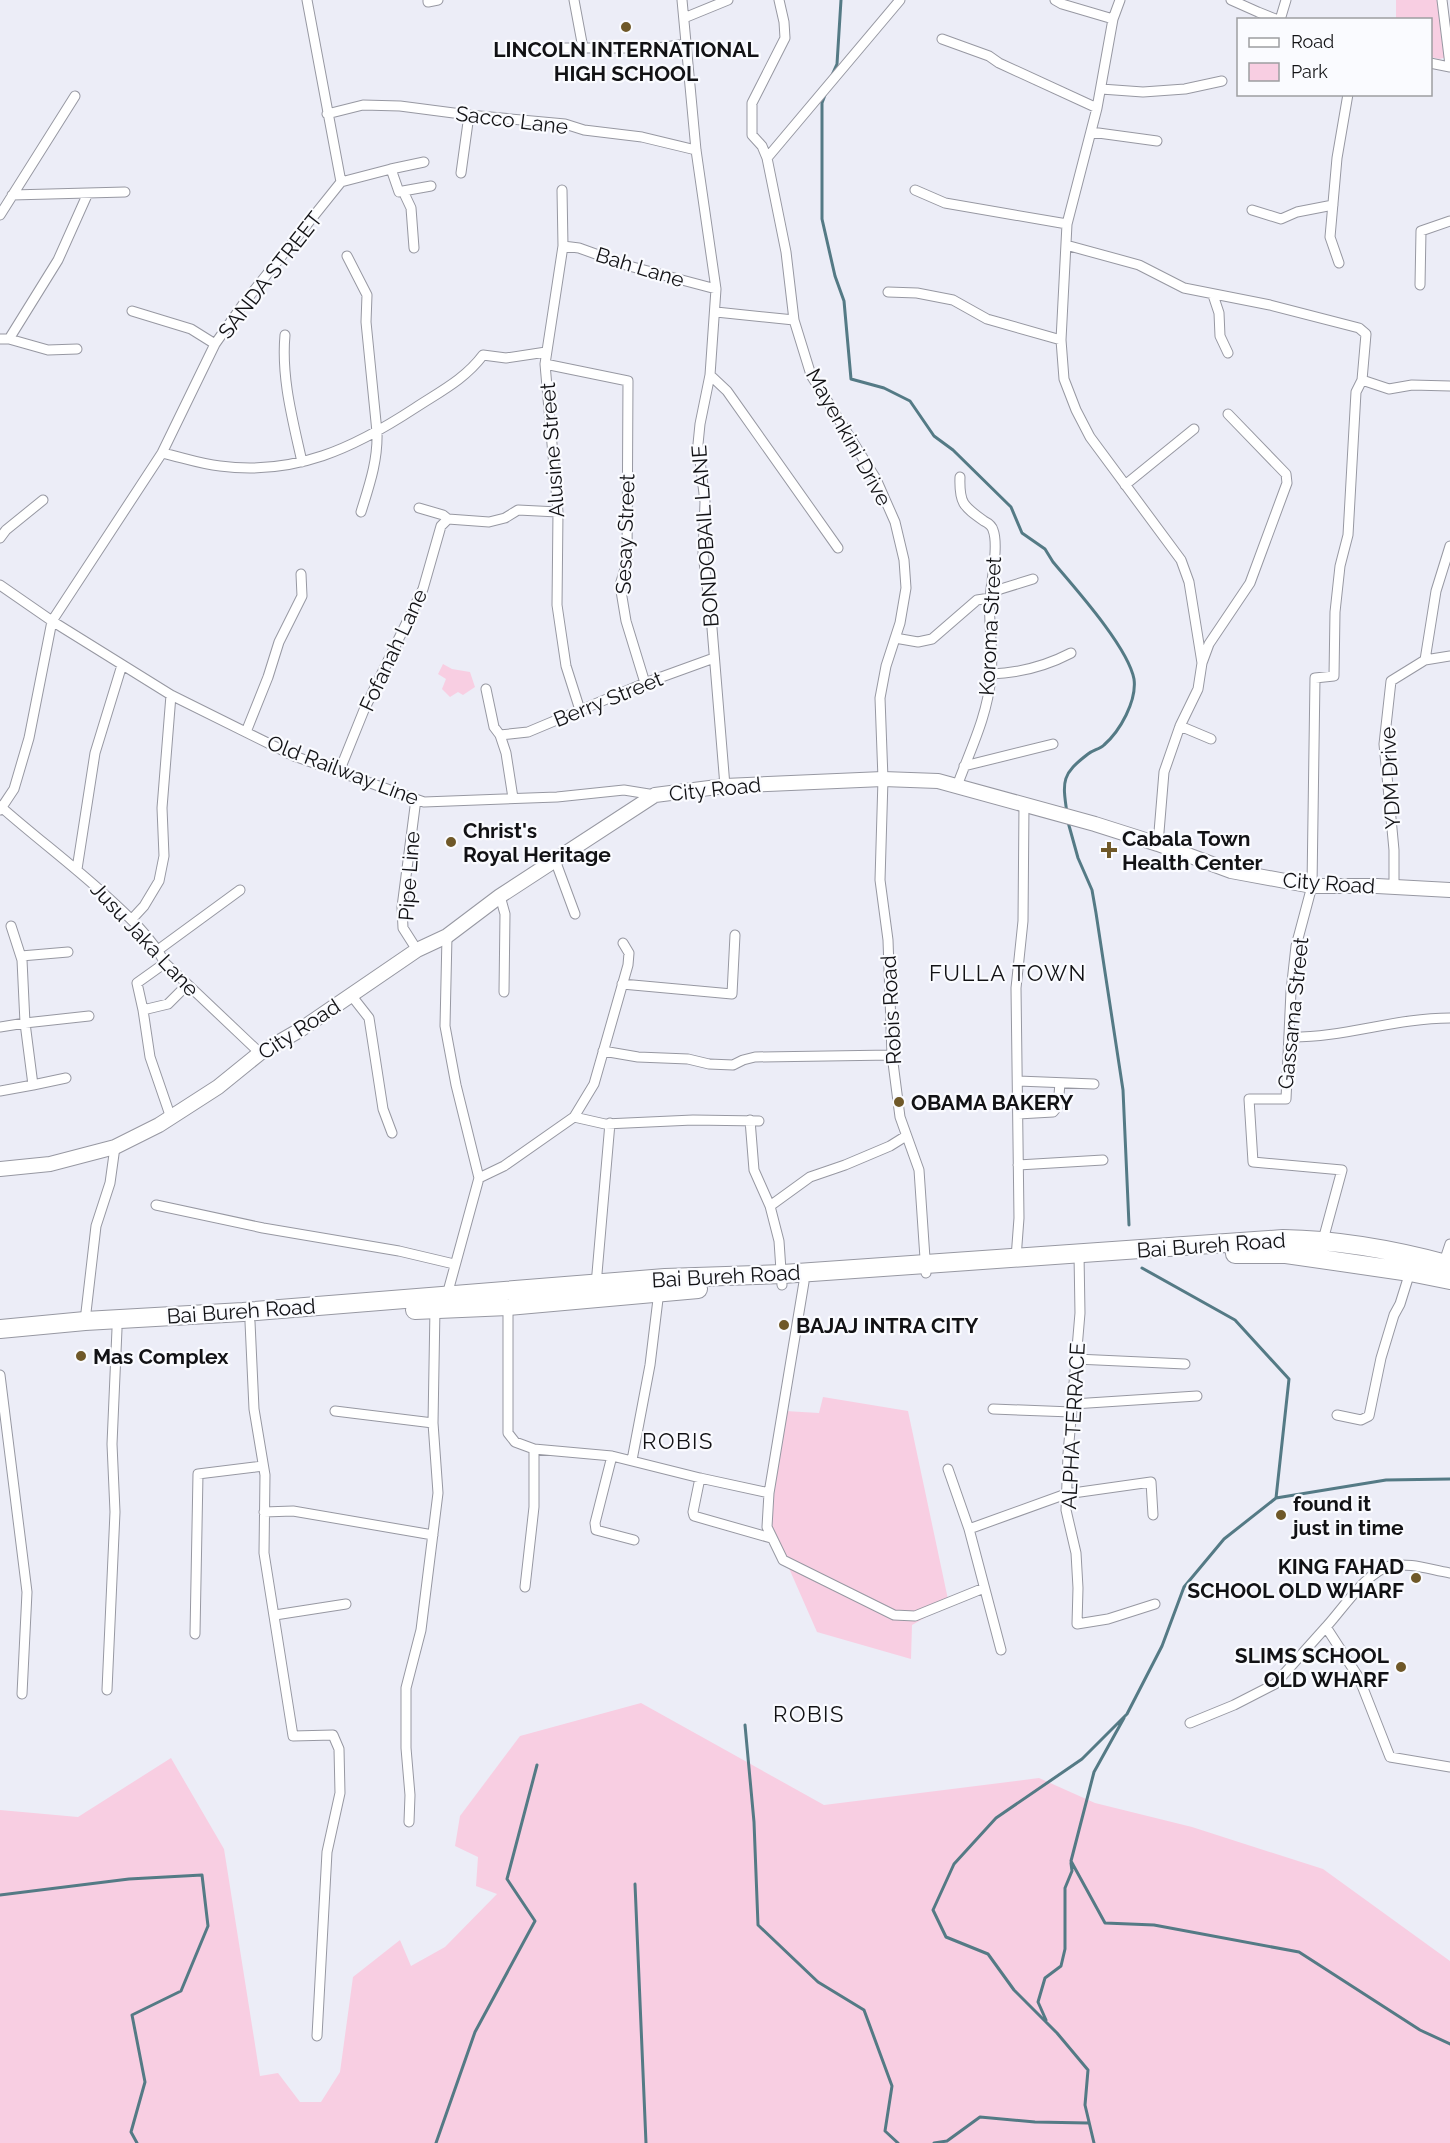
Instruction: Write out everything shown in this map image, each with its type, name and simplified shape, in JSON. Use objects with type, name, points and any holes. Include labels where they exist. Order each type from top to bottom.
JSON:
[{"type":"highway","name":"Bai Bureh Road","points":[[0,1329],[85,1321],[441,1302],[596,1291],[659,1291],[1283,1239],[1323,1240],[1368,1246],[1446,1271]]},
{"type":"highway","name":"Bai Bureh Road","points":[[0,1338],[250,1322],[441,1302],[508,1306],[665,1278],[782,1279],[804,1282],[1016,1258],[1286,1254],[1410,1272],[1446,1271]]},
{"type":"main road","name":"City Road","points":[[0,1169],[50,1164],[115,1148],[171,1118],[218,1087],[260,1053],[300,1030],[351,995],[415,947],[447,936],[500,896],[656,795],[725,786],[883,778],[938,781],[1158,844],[1231,871],[1311,886],[1394,887],[1450,891]]},
{"type":"street","points":[[307,0],[341,182],[424,162]]},
{"type":"street","points":[[574,0],[583,48]]},
{"type":"street","name":"BONDOBAIL LANE","points":[[682,0],[696,150],[716,289],[710,375],[698,444],[705,502],[703,554],[725,786]]},
{"type":"street","points":[[684,18],[728,0]]},
{"type":"street","name":"Mayenkini Drive","points":[[779,0],[785,38],[752,103],[752,135],[762,146],[767,158],[786,252],[794,320],[811,375],[876,479],[895,522],[904,560],[906,588],[900,623],[886,666],[880,698],[883,778]]},
{"type":"street","points":[[767,158],[900,0]]},
{"type":"street","points":[[1055,0],[1113,19]]},
{"type":"street","points":[[1120,0],[1113,19],[1097,108],[1067,225],[1061,340],[1064,379],[1090,437],[1181,560],[1189,582],[1202,663]]},
{"type":"street","points":[[1232,0],[1274,18]]},
{"type":"street","points":[[1280,18],[1286,0]]},
{"type":"street","points":[[1432,63],[1450,63],[1442,0]]},
{"type":"street","points":[[942,39],[989,56],[999,63],[1097,108]]},
{"type":"street","points":[[549,48],[658,48],[686,44]]},
{"type":"street","points":[[1101,89],[1143,92],[1185,89],[1222,81]]},
{"type":"street","points":[[0,215],[75,96]]},
{"type":"street","points":[[1339,263],[1330,237],[1341,127],[1348,96]]},
{"type":"street","name":"Sacco Lane","points":[[327,114],[363,105],[400,106],[565,124],[584,130],[642,137],[696,150]]},
{"type":"street","points":[[461,173],[469,115]]},
{"type":"street","points":[[1091,132],[1157,141]]},
{"type":"street","points":[[391,169],[399,192],[431,186]]},
{"type":"street","name":"SANDA STREET","points":[[52,621],[162,453],[215,344],[244,303],[341,182]]},
{"type":"street","name":"Alusine Street","points":[[562,190],[563,246],[545,364],[558,512],[557,605],[566,666],[580,710]]},
{"type":"street","points":[[915,190],[945,203],[1067,225]]},
{"type":"street","points":[[403,191],[411,208],[414,248]]},
{"type":"street","points":[[12,195],[125,192]]},
{"type":"street","points":[[77,349],[48,350],[5,339],[58,260],[88,193]]},
{"type":"street","points":[[1252,210],[1281,219],[1297,212],[1333,206]]},
{"type":"street","points":[[1420,285],[1421,231],[1450,221]]},
{"type":"street","points":[[1066,245],[1140,265],[1184,288],[1270,305],[1359,328],[1366,334],[1362,380],[1389,389],[1412,385],[1450,386]]},
{"type":"street","name":"Bah Lane","points":[[563,246],[579,248],[629,266],[716,289]]},
{"type":"street","points":[[347,256],[367,295],[366,322],[378,447],[372,479],[361,513]]},
{"type":"street","points":[[888,292],[917,293],[953,300],[987,319],[1061,340]]},
{"type":"street","points":[[1213,295],[1219,313],[1220,336],[1227,353]]},
{"type":"street","points":[[132,311],[191,329],[215,344]]},
{"type":"street","points":[[716,312],[794,320]]},
{"type":"street","points":[[285,335],[284,352],[290,410],[302,462]]},
{"type":"street","points":[[162,453],[219,466],[267,468],[302,462],[341,450],[377,432],[471,371],[483,355],[506,358],[546,352]]},
{"type":"street","name":"Sesay Street","points":[[545,364],[628,381],[627,562],[620,585],[626,621],[645,683]]},
{"type":"street","points":[[710,375],[727,391],[838,548]]},
{"type":"street","name":"Gassama Street","points":[[1323,1240],[1342,1170],[1253,1162],[1249,1099],[1286,1099],[1291,991],[1296,946],[1311,886],[1315,678],[1334,676],[1335,612],[1340,566],[1348,536],[1356,392],[1362,380]]},
{"type":"street","points":[[1158,844],[1164,772],[1180,726],[1198,689],[1202,663],[1209,644],[1250,583],[1287,483],[1286,474],[1228,414]]},
{"type":"street","points":[[1125,485],[1194,429]]},
{"type":"street","name":"Koroma Street","points":[[957,786],[981,728],[988,700],[991,674],[990,595],[995,540],[989,524],[964,507],[959,493],[960,477]]},
{"type":"street","points":[[0,538],[6,530],[44,500]]},
{"type":"street","points":[[419,508],[443,515],[444,523],[489,522],[505,518],[519,510],[558,512]]},
{"type":"street","name":"Fofanah Lane","points":[[339,772],[364,710],[423,589],[444,523]]},
{"type":"street","points":[[1450,546],[1436,591],[1425,660],[1450,656]]},
{"type":"street","points":[[246,732],[279,642],[302,596],[301,574]]},
{"type":"street","points":[[895,638],[918,642],[932,639],[977,600],[1033,579]]},
{"type":"street","name":"Old Railway Line","points":[[0,585],[52,621],[171,695],[294,756],[424,802],[557,797],[624,790],[656,795]]},
{"type":"street","points":[[1,808],[14,789],[29,738],[52,621]]},
{"type":"street","points":[[991,674],[1014,673],[1060,659],[1071,653]]},
{"type":"street","name":"Berry Street","points":[[500,735],[528,732],[645,683],[714,658]]},
{"type":"street","name":"YDM Drive","points":[[1394,887],[1394,850],[1384,744],[1391,681],[1425,660]]},
{"type":"street","points":[[77,869],[95,753],[122,665]]},
{"type":"street","points":[[486,689],[494,728],[500,735],[506,753],[513,798]]},
{"type":"street","points":[[132,919],[144,906],[159,881],[164,856],[162,808],[171,695]]},
{"type":"street","points":[[1180,726],[1212,739]]},
{"type":"street","points":[[964,766],[1053,744]]},
{"type":"street","name":"Robis Road","points":[[883,778],[880,880],[890,971],[892,1055],[900,1117],[919,1170],[925,1268]]},
{"type":"street","name":"Pipe Line","points":[[415,947],[403,928],[402,907],[416,799]]},
{"type":"street","points":[[1016,1258],[1019,1218],[1016,988],[1023,921],[1024,805]]},
{"type":"street","name":"Jusu Jaka Lane","points":[[1,808],[77,869],[132,919],[158,950],[165,963],[260,1053]]},
{"type":"street","points":[[555,860],[574,914]]},
{"type":"street","points":[[158,950],[240,890]]},
{"type":"street","points":[[500,896],[505,914],[504,992]]},
{"type":"street","points":[[11,926],[21,956],[25,1023],[33,1085]]},
{"type":"street","points":[[622,984],[732,994],[735,935]]},
{"type":"street","points":[[409,1822],[406,1688],[422,1630],[438,1493],[434,1423],[441,1302],[479,1178],[456,1085],[445,1026],[447,936]]},
{"type":"street","points":[[479,1178],[504,1166],[574,1117],[594,1084],[628,965],[629,953],[623,943]]},
{"type":"street","points":[[400,954],[415,947]]},
{"type":"street","points":[[21,956],[68,952]]},
{"type":"street","points":[[165,963],[137,983],[150,1057],[171,1118]]},
{"type":"street","points":[[143,1010],[168,1004],[187,985]]},
{"type":"street","points":[[351,995],[369,1018],[383,1109],[392,1133]]},
{"type":"street","points":[[0,1027],[89,1016]]},
{"type":"street","points":[[1289,1037],[1328,1036],[1393,1023],[1450,1018]]},
{"type":"street","points":[[603,1051],[638,1057],[688,1059],[708,1064],[733,1065],[755,1057],[892,1055]]},
{"type":"street","points":[[0,1091],[66,1078]]},
{"type":"street","points":[[1018,1081],[1094,1084]]},
{"type":"street","points":[[1018,1114],[1053,1112],[1058,1106],[1060,1083]]},
{"type":"street","points":[[574,1117],[610,1124],[754,1120],[754,1170],[770,1206],[779,1241],[782,1279]]},
{"type":"street","points":[[596,1291],[610,1124]]},
{"type":"street","points":[[770,1206],[810,1176],[854,1161],[890,1146],[906,1136]]},
{"type":"street","points":[[85,1321],[96,1226],[110,1183],[115,1148]]},
{"type":"street","points":[[1018,1165],[1103,1160]]},
{"type":"street","points":[[156,1205],[263,1228],[399,1251],[454,1264]]},
{"type":"street","points":[[1446,1271],[1450,1244]]},
{"type":"street","name":"ALPHA TERRACE","points":[[1079,1257],[1080,1313],[1066,1494],[1066,1510],[1077,1564],[1077,1624],[1108,1619],[1155,1604]]},
{"type":"street","points":[[1337,1415],[1361,1420],[1370,1416],[1381,1358],[1410,1272]]},
{"type":"street","points":[[804,1282],[769,1493],[767,1527],[783,1560],[894,1615],[915,1616],[984,1588]]},
{"type":"street","points":[[632,1460],[650,1365],[659,1291]]},
{"type":"street","points":[[508,1306],[508,1433],[515,1442],[534,1449],[632,1460],[769,1493]]},
{"type":"street","points":[[250,1322],[254,1409],[263,1466],[264,1553],[293,1736],[333,1735],[339,1749],[340,1793],[327,1852],[317,2036]]},
{"type":"street","points":[[108,1690],[115,1512],[112,1444],[117,1329]]},
{"type":"street","points":[[1076,1359],[1185,1364]]},
{"type":"street","points":[[0,1375],[27,1592],[22,1694]]},
{"type":"street","points":[[993,1409],[1072,1408],[1197,1396]]},
{"type":"street","points":[[335,1411],[434,1423]]},
{"type":"street","points":[[525,1587],[534,1507],[534,1449]]},
{"type":"street","points":[[612,1456],[595,1523],[596,1530],[633,1540]]},
{"type":"street","points":[[195,1634],[198,1474],[263,1466]]},
{"type":"street","points":[[948,1469],[969,1529],[1000,1650]]},
{"type":"street","points":[[700,1478],[694,1516],[771,1538]]},
{"type":"street","points":[[969,1529],[1066,1494],[1151,1482],[1153,1515]]},
{"type":"street","points":[[264,1512],[293,1511],[433,1535]]},
{"type":"street","points":[[1190,1723],[1234,1705],[1275,1684],[1371,1576],[1389,1566],[1407,1565],[1450,1573]]},
{"type":"street","points":[[274,1615],[346,1604]]},
{"type":"street","points":[[1326,1627],[1359,1678],[1390,1757],[1450,1767]]},
{"type":"green space","points":[[1396,0],[1440,0],[1448,57],[1439,59],[1432,57],[1432,18],[1396,18]]},
{"type":"green space","points":[[443,664],[452,669],[470,672],[475,687],[463,695],[458,692],[450,697],[442,689],[446,679],[438,674]]},
{"type":"green space","points":[[823,1397],[908,1411],[949,1604],[912,1625],[911,1659],[817,1632],[770,1525],[785,1411],[819,1413]]},
{"type":"green space","points":[[641,1703],[824,1805],[1039,1778],[1095,1803],[1192,1827],[1323,1869],[1450,1961],[1450,2143],[0,2143],[0,1810],[78,1817],[171,1758],[224,1849],[260,2076],[278,2073],[300,2102],[321,2102],[340,2072],[353,1977],[400,1940],[411,1966],[445,1947],[497,1894],[476,1886],[478,1857],[455,1846],[460,1816],[520,1736]]},
{"type":"waterway","points":[[832,75],[837,64],[841,0]]},
{"type":"waterway","points":[[825,95],[822,103],[822,219],[835,276],[844,301],[851,379],[884,388],[910,401],[934,436],[953,450],[1011,507],[1022,533],[1045,549],[1112,635],[1130,666],[1134,679],[1130,706],[1110,739],[1079,761],[1069,773],[1065,785],[1067,813]]},
{"type":"waterway","points":[[1068,822],[1078,858],[1092,890],[1123,1090],[1129,1225]]},
{"type":"waterway","points":[[1094,2143],[1085,2105],[1088,2070],[1057,2033],[1014,1990],[988,1954],[946,1937],[933,1910],[954,1864],[996,1818],[1082,1759],[1127,1714],[1162,1646],[1184,1587],[1224,1539],[1276,1498],[1289,1379],[1235,1320],[1142,1268]]},
{"type":"waterway","points":[[1276,1498],[1386,1480],[1450,1479]]},
{"type":"waterway","points":[[1124,1718],[1094,1772],[1071,1861],[1105,1923],[1154,1925],[1299,1952],[1420,2030],[1450,2044]]},
{"type":"waterway","points":[[745,1725],[754,1822],[758,1925],[818,1982],[864,2010],[892,2086],[885,2131],[898,2143]]},
{"type":"waterway","points":[[436,2143],[475,2032],[535,1921],[507,1879],[537,1765]]},
{"type":"waterway","points":[[1046,2020],[1038,2002],[1045,1978],[1061,1966],[1065,1949],[1065,1888],[1072,1871],[1071,1863]]},
{"type":"waterway","points":[[0,1895],[129,1879],[202,1875],[208,1926],[181,1991],[132,2015],[145,2082],[131,2132],[137,2143]]},
{"type":"waterway","points":[[635,1884],[646,2143]]},
{"type":"waterway","points":[[934,2143],[947,2141],[980,2117],[1035,2122],[1088,2123]]},
{"type":"place","name":"LINCOLN INTERNATIONAL HIGH SCHOOL","points":[[626,27]]},
{"type":"place","name":"Christ's Royal Heritage","points":[[451,842]]},
{"type":"place","name":"Cabala Town Health Center","points":[[1109,850]]},
{"type":"place","name":"OBAMA BAKERY","points":[[899,1102]]},
{"type":"place","name":"BAJAJ INTRA CITY","points":[[784,1325]]},
{"type":"place","name":"Mas Complex","points":[[81,1356]]},
{"type":"place","name":"found it just in time","points":[[1281,1515]]},
{"type":"place","name":"KING FAHAD SCHOOL OLD WHARF","points":[[1416,1578]]},
{"type":"place","name":"SLIMS SCHOOL OLD WHARF","points":[[1401,1667]]},
{"type":"district","name":"FULLA TOWN","points":[[1008,973]]},
{"type":"district","name":"ROBIS","points":[[678,1441]]},
{"type":"district","name":"ROBIS","points":[[809,1714]]}]
